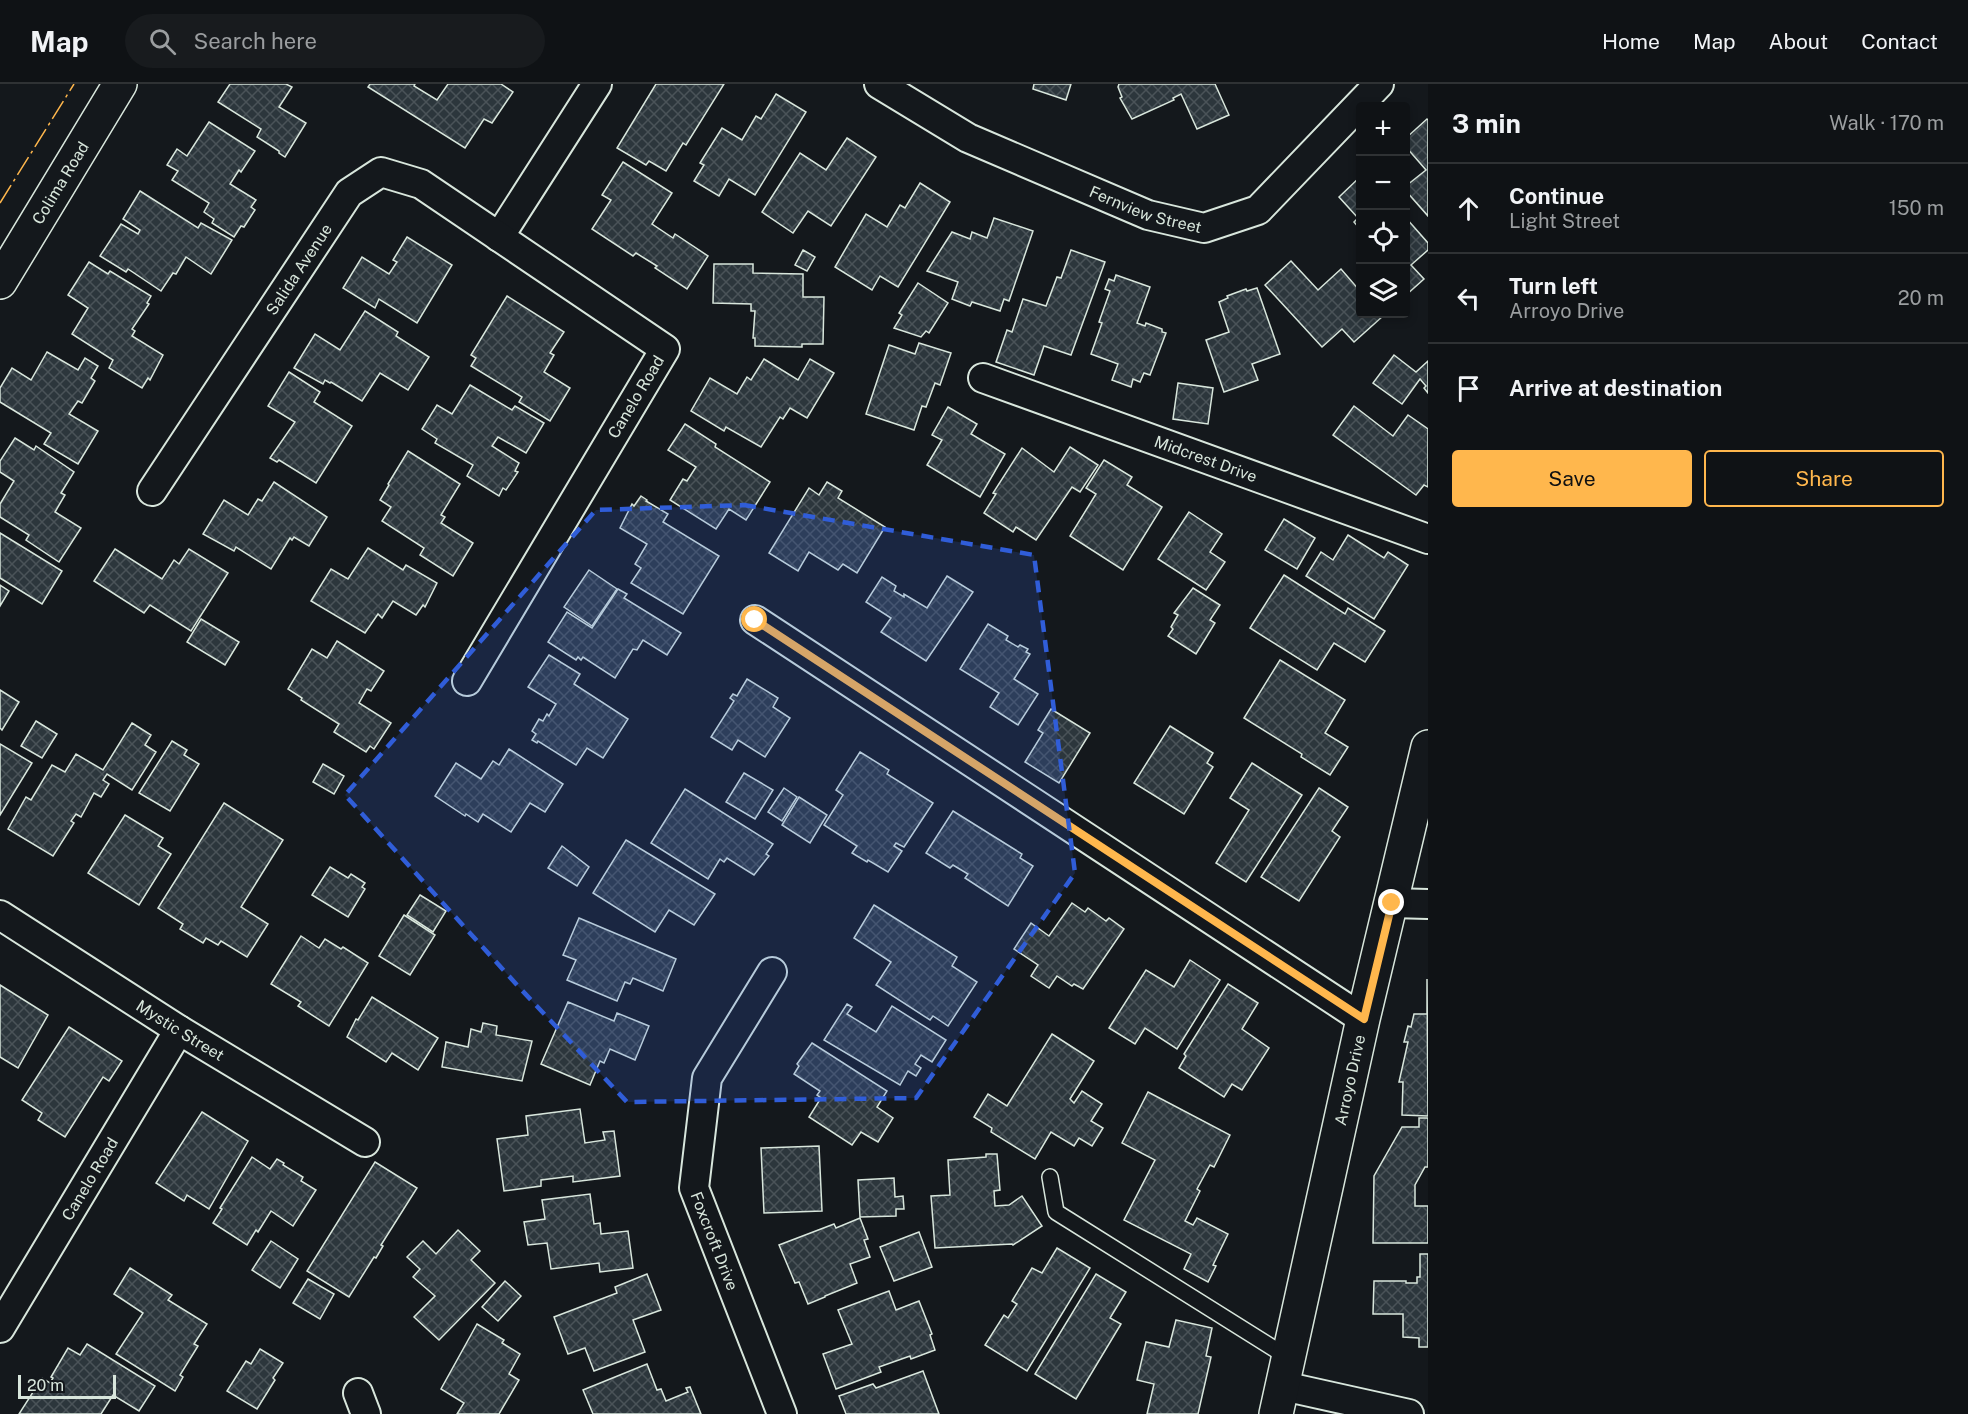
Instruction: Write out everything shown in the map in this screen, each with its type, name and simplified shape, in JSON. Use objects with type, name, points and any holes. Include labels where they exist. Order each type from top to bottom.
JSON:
[{"type":"street","name":"Colima Road","points":[[0,282],[120,84]]},
{"type":"street","points":[[499,237],[597,84]]},
{"type":"street","name":"Fernview Street","points":[[879,84],[968,138],[1148,215],[1204,228],[1258,210],[1379,84]]},
{"type":"street","name":"Salida Avenue","points":[[152,490],[349,193],[381,172],[421,184],[499,237]]},
{"type":"street","name":"Canelo Road","points":[[466,681],[665,349],[499,237]]},
{"type":"street","name":"Midcrest Drive","points":[[983,378],[1428,538]]},
{"type":"street","points":[[755,620],[1364,1019]]},
{"type":"street","name":"Arroyo Drive","points":[[1283,1386],[1364,1019],[1428,747]]},
{"type":"street","points":[[1392,903],[1428,904]]},
{"type":"street","name":"Mystic Street","points":[[0,915],[179,1030],[365,1142]]},
{"type":"street","name":"Foxcroft Drive","points":[[772,972],[707,1078],[694,1188],[782,1414]]},
{"type":"street","name":"Canelo Road","points":[[0,1328],[179,1030]]},
{"type":"street","points":[[1283,1386],[1409,1414]]},
{"type":"lane","points":[[1050,1177],[1056,1212],[1283,1386]]},
{"type":"highlighted area","points":[[744,505],[1034,555],[1075,873],[916,1098],[627,1102],[517,985],[345,795],[596,510]]},
{"type":"building","points":[[230,84],[286,84],[292,87],[279,107],[306,123],[285,157],[257,137],[261,129],[218,102]]},
{"type":"building","points":[[370,84],[415,84],[414,86],[437,100],[448,84],[501,84],[513,92],[492,123],[484,119],[465,148],[368,87]]},
{"type":"building","points":[[656,84],[724,84],[686,145],[683,143],[666,171],[649,161],[646,165],[617,148]]},
{"type":"building","points":[[1034,84],[1071,84],[1066,100],[1033,89]]},
{"type":"building","points":[[1119,84],[1215,84],[1229,115],[1197,129],[1181,94],[1173,98],[1174,100],[1132,119],[1120,98],[1122,97]]},
{"type":"building","points":[[776,94],[806,112],[755,195],[729,179],[719,196],[694,181],[704,165],[700,163],[722,128],[742,140],[756,116],[761,119]]},
{"type":"building","points":[[1428,120],[1428,216],[1410,196],[1410,183],[1426,170],[1410,152],[1410,134]]},
{"type":"building","points":[[209,122],[255,151],[230,184],[256,200],[251,207],[255,210],[234,237],[212,223],[214,219],[204,212],[209,203],[172,180],[178,171],[167,165],[177,149],[187,156]]},
{"type":"building","points":[[847,138],[876,157],[831,226],[808,211],[793,233],[762,212],[800,153],[826,170]]},
{"type":"building","points":[[623,162],[672,193],[652,224],[673,238],[675,234],[708,256],[687,289],[655,268],[657,266],[636,253],[633,256],[592,229],[611,200],[602,195]]},
{"type":"building","points":[[1356,181],[1356,216],[1339,197]]},
{"type":"building","points":[[920,183],[950,202],[898,287],[880,276],[872,290],[835,267],[866,214],[887,227],[900,205],[905,208]]},
{"type":"building","points":[[140,191],[198,228],[201,223],[232,240],[211,274],[186,257],[176,274],[173,273],[161,291],[128,269],[126,272],[100,256],[121,224],[138,234],[140,230],[123,219]]},
{"type":"building","points":[[994,218],[1033,231],[1009,301],[1004,299],[1000,311],[972,302],[970,306],[952,299],[958,282],[927,271],[952,232],[970,239],[972,232],[987,238]]},
{"type":"building","points":[[1410,223],[1428,243],[1428,250],[1411,265],[1424,279],[1410,291]]},
{"type":"building","points":[[407,237],[452,265],[417,323],[379,299],[375,308],[343,288],[362,257],[389,274],[397,262],[393,260]]},
{"type":"building","points":[[803,250],[815,257],[807,271],[795,265]]},
{"type":"building","points":[[1071,250],[1105,262],[1071,355],[1044,346],[1034,375],[996,362],[1007,330],[1012,332],[1023,299],[1046,306],[1057,277],[1061,278]]},
{"type":"building","points":[[1291,261],[1318,290],[1341,269],[1356,286],[1356,318],[1381,318],[1354,342],[1342,329],[1322,347],[1265,285]]},
{"type":"building","points":[[89,262],[108,274],[110,271],[151,296],[147,303],[149,304],[132,329],[135,331],[132,336],[163,355],[150,380],[148,378],[142,388],[109,368],[113,360],[72,334],[88,308],[68,295]]},
{"type":"building","points":[[714,264],[753,264],[753,273],[803,274],[803,297],[824,297],[823,344],[802,344],[802,347],[755,346],[755,338],[753,338],[755,311],[751,311],[751,304],[713,303]]},
{"type":"building","points":[[1116,275],[1150,287],[1137,323],[1145,326],[1146,323],[1166,333],[1150,375],[1144,373],[1140,382],[1133,379],[1131,387],[1112,380],[1118,364],[1091,354],[1110,291],[1105,289],[1109,279],[1114,281]]},
{"type":"building","points":[[918,283],[948,303],[929,333],[926,331],[921,337],[894,328],[902,315],[899,313]]},
{"type":"building","points":[[1257,288],[1280,354],[1252,364],[1258,380],[1224,392],[1206,340],[1229,332],[1219,302],[1228,298],[1227,296],[1246,289],[1247,291]]},
{"type":"building","points":[[507,296],[564,332],[550,353],[554,355],[544,372],[570,388],[550,421],[519,402],[522,397],[471,366],[476,358],[471,355]]},
{"type":"building","points":[[365,311],[398,332],[396,336],[429,357],[408,390],[380,373],[362,401],[331,382],[325,380],[323,384],[294,368],[315,334],[340,350]]},
{"type":"building","points":[[919,343],[951,353],[940,385],[935,383],[926,407],[922,406],[914,430],[866,414],[889,345],[915,354]]},
{"type":"building","points":[[47,352],[78,370],[85,358],[98,366],[91,378],[95,381],[82,403],[78,401],[69,414],[98,431],[78,464],[44,444],[51,433],[0,402],[0,388],[12,368],[31,380]]},
{"type":"building","points":[[1394,355],[1416,372],[1428,361],[1428,393],[1420,379],[1402,404],[1373,383]]},
{"type":"building","points":[[764,359],[798,380],[810,359],[834,373],[807,418],[790,408],[783,419],[780,417],[761,447],[726,427],[724,431],[691,411],[710,378],[737,394],[747,377],[751,380]]},
{"type":"building","points":[[289,372],[320,392],[314,402],[352,426],[316,483],[279,460],[277,462],[270,458],[295,422],[268,406]]},
{"type":"building","points":[[1178,383],[1213,388],[1208,424],[1173,419]]},
{"type":"building","points":[[470,385],[512,410],[515,406],[544,423],[526,453],[498,437],[492,446],[519,463],[515,471],[518,472],[506,490],[503,488],[499,496],[467,476],[473,465],[435,443],[437,439],[422,429],[437,405],[452,414]]},
{"type":"building","points":[[1354,406],[1393,436],[1408,415],[1428,429],[1428,487],[1424,485],[1416,495],[1333,435]]},
{"type":"building","points":[[948,407],[977,424],[971,434],[1005,454],[980,497],[927,465],[942,440],[932,435]]},
{"type":"building","points":[[685,424],[716,444],[715,447],[770,482],[746,520],[729,509],[716,529],[670,500],[683,479],[687,481],[696,467],[668,450]]},
{"type":"building","points":[[15,438],[34,450],[36,446],[74,472],[61,493],[65,495],[55,512],[81,528],[59,562],[26,540],[29,535],[0,517],[0,504],[14,481],[0,472],[0,461]]},
{"type":"building","points":[[1070,447],[1098,465],[1080,492],[1072,487],[1036,540],[1016,527],[1013,532],[984,513],[996,494],[993,493],[1022,448],[1054,472]]},
{"type":"building","points":[[408,451],[460,484],[441,515],[445,517],[441,523],[473,543],[453,576],[420,555],[424,548],[382,521],[391,507],[380,500]]},
{"type":"building","points":[[1104,460],[1132,477],[1127,485],[1162,507],[1123,570],[1070,536],[1096,494],[1086,488]]},
{"type":"building","points":[[274,482],[327,517],[309,546],[294,537],[292,540],[290,538],[271,569],[236,547],[234,551],[203,534],[224,500],[248,515],[258,499],[262,501]]},
{"type":"building","points":[[827,482],[842,491],[838,498],[885,527],[857,573],[843,564],[838,570],[809,552],[798,571],[769,553],[809,488],[819,495]]},
{"type":"building","points":[[641,496],[668,514],[663,522],[719,556],[683,614],[631,583],[641,568],[635,564],[647,544],[620,528],[632,504],[634,506]]},
{"type":"building","points":[[1189,512],[1222,534],[1210,552],[1225,562],[1206,590],[1158,559]]},
{"type":"building","points":[[1284,519],[1315,538],[1297,569],[1265,550]]},
{"type":"building","points":[[0,533],[62,571],[42,604],[0,578]]},
{"type":"building","points":[[1348,535],[1384,558],[1388,552],[1408,565],[1374,619],[1306,576],[1321,552],[1333,560]]},
{"type":"building","points":[[368,548],[403,570],[406,565],[437,583],[425,607],[423,605],[416,615],[393,601],[382,618],[378,614],[365,633],[311,601],[331,569],[348,579]]},
{"type":"building","points":[[115,549],[162,579],[174,560],[179,564],[189,549],[228,573],[191,631],[150,605],[144,613],[94,581]]},
{"type":"building","points":[[589,570],[617,589],[592,626],[564,607]]},
{"type":"building","points":[[1284,575],[1345,614],[1348,608],[1385,631],[1365,662],[1334,643],[1317,670],[1250,628]]},
{"type":"building","points":[[947,576],[973,592],[926,661],[881,632],[891,618],[866,602],[882,577],[896,586],[894,591],[904,597],[904,594],[927,608]]},
{"type":"building","points":[[0,585],[9,591],[0,606]]},
{"type":"building","points":[[1193,588],[1220,605],[1210,620],[1215,623],[1196,654],[1168,636],[1178,615],[1174,613]]},
{"type":"building","points":[[618,589],[627,594],[624,598],[681,633],[667,655],[643,640],[637,650],[633,649],[615,678],[583,657],[581,660],[578,657],[576,660],[548,642],[567,612],[592,628]]},
{"type":"building","points":[[201,619],[239,642],[225,665],[187,642]]},
{"type":"building","points":[[988,624],[1008,636],[1006,640],[1018,647],[1020,645],[1028,649],[1026,652],[1030,654],[1014,679],[1038,694],[1018,725],[990,707],[999,693],[960,669]]},
{"type":"building","points":[[337,641],[384,671],[371,691],[367,689],[359,703],[391,723],[374,749],[370,746],[366,752],[334,732],[339,724],[288,689],[312,649],[327,658]]},
{"type":"building","points":[[549,655],[580,674],[574,684],[628,719],[603,758],[587,748],[576,765],[538,741],[537,743],[532,740],[536,734],[532,731],[539,719],[543,721],[547,714],[549,716],[556,704],[528,687]]},
{"type":"building","points":[[1280,660],[1345,700],[1325,733],[1348,747],[1330,775],[1301,757],[1302,754],[1244,718]]},
{"type":"building","points":[[747,679],[778,698],[773,707],[790,718],[765,757],[738,740],[732,750],[711,737],[734,701],[730,698],[733,694],[737,696]]},
{"type":"building","points":[[0,690],[19,702],[2,730],[0,728]]},
{"type":"building","points":[[1051,709],[1090,733],[1059,783],[1025,762],[1043,733],[1038,730]]},
{"type":"building","points":[[36,721],[57,734],[42,758],[21,746]]},
{"type":"building","points":[[132,723],[151,735],[145,745],[156,752],[132,790],[107,774],[103,780],[109,784],[101,797],[94,793],[81,817],[76,814],[71,821],[74,823],[53,856],[8,829],[26,797],[31,800],[52,765],[65,772],[76,754],[103,770]]},
{"type":"building","points":[[1170,726],[1213,753],[1207,763],[1213,767],[1184,814],[1134,783]]},
{"type":"building","points":[[172,741],[187,750],[184,755],[199,764],[170,811],[139,793]]},
{"type":"building","points":[[0,744],[32,763],[0,815]]},
{"type":"building","points":[[509,749],[563,784],[545,812],[530,803],[511,832],[483,814],[478,822],[466,814],[465,816],[435,796],[456,763],[481,779],[493,761],[499,765]]},
{"type":"building","points":[[860,752],[889,770],[887,774],[933,803],[904,847],[896,843],[894,846],[902,851],[888,872],[852,853],[857,846],[824,825],[843,795],[836,790]]},
{"type":"building","points":[[1252,763],[1302,795],[1246,882],[1216,863],[1249,810],[1230,798]]},
{"type":"building","points":[[323,764],[344,776],[334,794],[313,782]]},
{"type":"building","points":[[744,773],[773,790],[755,819],[726,802]]},
{"type":"building","points":[[784,788],[797,797],[782,821],[768,812]]},
{"type":"building","points":[[1319,788],[1348,807],[1332,831],[1340,837],[1299,901],[1261,877]]},
{"type":"building","points":[[685,789],[773,844],[766,854],[769,856],[754,875],[727,858],[724,862],[720,859],[708,879],[651,843]]},
{"type":"building","points":[[799,797],[827,815],[810,843],[782,825]]},
{"type":"building","points":[[224,803],[283,840],[241,907],[268,924],[247,957],[221,941],[218,945],[206,938],[203,943],[180,929],[183,924],[158,908]]},
{"type":"building","points":[[953,811],[1022,854],[1020,858],[1033,866],[1008,906],[965,878],[968,874],[953,865],[950,868],[926,853]]},
{"type":"building","points":[[125,815],[163,838],[158,846],[171,854],[139,905],[88,873]]},
{"type":"building","points":[[626,840],[715,894],[694,925],[669,910],[655,932],[593,893]]},
{"type":"building","points":[[562,846],[589,867],[577,886],[548,868]]},
{"type":"building","points":[[330,867],[348,878],[351,874],[365,883],[362,887],[365,889],[348,917],[312,895]]},
{"type":"building","points":[[420,895],[446,911],[433,932],[407,915]]},
{"type":"building","points":[[1072,903],[1085,912],[1088,908],[1106,921],[1109,918],[1124,929],[1083,989],[1074,984],[1072,986],[1057,976],[1049,988],[1031,976],[1038,965],[1014,949],[1031,923],[1049,936]]},
{"type":"building","points":[[874,905],[957,957],[952,966],[977,982],[948,1026],[933,1016],[930,1020],[876,985],[891,962],[854,938]]},
{"type":"building","points":[[404,915],[435,935],[410,975],[379,956]]},
{"type":"building","points":[[579,918],[676,959],[663,991],[633,978],[630,984],[625,982],[617,1001],[567,980],[576,960],[563,955]]},
{"type":"building","points":[[301,936],[319,948],[325,939],[368,963],[329,1026],[298,1006],[301,1002],[271,984]]},
{"type":"building","points":[[1190,960],[1220,980],[1177,1049],[1145,1028],[1135,1044],[1109,1028],[1146,970],[1174,987]]},
{"type":"building","points":[[1427,979],[1428,1116],[1402,1115],[1403,1082],[1399,1082],[1408,1042],[1404,1042],[1414,1014],[1427,1014]]},
{"type":"building","points":[[1228,984],[1258,1003],[1242,1029],[1269,1048],[1242,1090],[1232,1084],[1224,1097],[1179,1068],[1186,1056],[1184,1054]]},
{"type":"building","points":[[0,985],[48,1015],[18,1068],[0,1057]]},
{"type":"building","points":[[372,997],[438,1038],[418,1070],[392,1053],[386,1062],[347,1037],[356,1019],[358,1020]]},
{"type":"building","points":[[568,1002],[614,1021],[617,1013],[649,1026],[635,1060],[610,1049],[604,1063],[600,1061],[590,1085],[541,1064]]},
{"type":"building","points":[[847,1004],[852,1007],[847,1014],[876,1032],[892,1006],[946,1040],[932,1062],[921,1055],[915,1064],[921,1068],[916,1076],[908,1071],[900,1085],[824,1040]]},
{"type":"building","points":[[483,1023],[497,1026],[496,1035],[532,1041],[522,1081],[442,1067],[446,1042],[468,1047],[471,1029],[481,1032]]},
{"type":"building","points":[[69,1027],[122,1061],[109,1081],[103,1077],[65,1137],[38,1120],[42,1113],[22,1100]]},
{"type":"building","points":[[1052,1034],[1094,1061],[1070,1099],[1074,1103],[1082,1091],[1102,1104],[1091,1121],[1103,1128],[1092,1146],[1079,1138],[1074,1146],[1051,1132],[1035,1159],[991,1132],[992,1128],[974,1117],[988,1094],[1007,1106]]},
{"type":"building","points":[[812,1043],[887,1091],[877,1107],[893,1118],[878,1142],[861,1132],[852,1145],[809,1117],[821,1098],[817,1095],[820,1091],[794,1074],[799,1066],[797,1064]]},
{"type":"building","points":[[1148,1092],[1230,1135],[1214,1167],[1210,1165],[1197,1189],[1200,1191],[1185,1221],[1193,1225],[1197,1218],[1228,1234],[1213,1265],[1216,1266],[1208,1282],[1184,1269],[1191,1254],[1124,1220],[1155,1160],[1122,1143]]},
{"type":"building","points":[[580,1109],[585,1143],[605,1140],[603,1132],[614,1131],[620,1176],[573,1182],[573,1176],[541,1180],[541,1186],[504,1191],[497,1139],[528,1135],[526,1116]]},
{"type":"building","points":[[202,1112],[248,1141],[209,1209],[187,1195],[184,1201],[156,1183]]},
{"type":"building","points":[[1419,1118],[1428,1118],[1428,1167],[1425,1167],[1415,1185],[1415,1206],[1428,1206],[1428,1243],[1373,1243],[1374,1176],[1402,1127],[1419,1127]]},
{"type":"building","points":[[819,1146],[822,1211],[764,1213],[761,1148]]},
{"type":"building","points":[[986,1154],[997,1154],[1000,1190],[994,1191],[995,1206],[1009,1205],[1022,1196],[1042,1226],[1013,1245],[935,1248],[931,1196],[950,1195],[948,1160],[986,1157]]},
{"type":"building","points":[[252,1157],[270,1169],[277,1159],[303,1177],[301,1181],[316,1190],[293,1226],[271,1211],[247,1245],[213,1223]]},
{"type":"building","points":[[375,1162],[417,1188],[381,1245],[383,1246],[376,1258],[374,1257],[349,1297],[307,1271]]},
{"type":"building","points":[[894,1178],[895,1197],[903,1196],[904,1209],[896,1209],[896,1216],[860,1217],[858,1180]]},
{"type":"building","points":[[590,1194],[594,1224],[600,1223],[601,1234],[628,1231],[633,1268],[600,1272],[599,1263],[551,1269],[547,1243],[528,1245],[524,1222],[545,1219],[542,1200]]},
{"type":"building","points":[[860,1218],[868,1239],[864,1240],[870,1257],[850,1264],[857,1283],[808,1304],[799,1282],[795,1283],[779,1245],[834,1224],[836,1228]]},
{"type":"building","points":[[458,1230],[480,1251],[471,1260],[495,1283],[439,1340],[414,1317],[435,1296],[413,1277],[420,1269],[407,1257],[423,1241],[436,1254]]},
{"type":"building","points":[[919,1232],[932,1267],[894,1281],[880,1247]]},
{"type":"building","points":[[271,1241],[298,1259],[280,1288],[252,1270]]},
{"type":"building","points":[[1057,1248],[1090,1268],[1027,1371],[985,1345],[1004,1315],[1008,1318],[1017,1304],[1012,1301],[1032,1268],[1042,1273]]},
{"type":"building","points":[[1420,1254],[1428,1254],[1428,1347],[1419,1347],[1419,1338],[1403,1337],[1403,1314],[1373,1314],[1374,1281],[1417,1283],[1417,1277],[1420,1277]]},
{"type":"building","points":[[130,1268],[172,1295],[168,1300],[207,1324],[194,1344],[198,1346],[180,1375],[183,1377],[175,1391],[116,1354],[143,1313],[114,1294]]},
{"type":"building","points":[[647,1274],[661,1310],[633,1320],[645,1352],[594,1371],[585,1348],[568,1354],[554,1317],[617,1293],[615,1287]]},
{"type":"building","points":[[1096,1274],[1126,1292],[1110,1318],[1121,1324],[1076,1399],[1035,1374]]},
{"type":"building","points":[[308,1279],[334,1294],[320,1319],[293,1303]]},
{"type":"building","points":[[505,1281],[521,1296],[498,1321],[482,1307]]},
{"type":"building","points":[[889,1291],[896,1310],[919,1301],[932,1334],[930,1335],[935,1350],[879,1367],[881,1372],[836,1389],[823,1354],[852,1344],[838,1310]]},
{"type":"building","points":[[1176,1320],[1212,1328],[1206,1356],[1211,1357],[1198,1414],[1147,1414],[1154,1384],[1137,1380],[1146,1342],[1169,1347]]},
{"type":"building","points":[[477,1324],[504,1340],[502,1343],[520,1354],[509,1374],[519,1380],[499,1414],[457,1414],[464,1403],[441,1389]]},
{"type":"building","points":[[87,1344],[155,1386],[139,1411],[113,1395],[101,1414],[19,1414],[42,1378],[50,1383],[53,1378],[51,1377],[68,1348],[80,1355]]},
{"type":"building","points":[[260,1349],[283,1363],[257,1409],[227,1391],[246,1361],[251,1364]]},
{"type":"building","points":[[647,1364],[657,1390],[661,1389],[666,1401],[688,1392],[686,1388],[690,1387],[701,1414],[593,1414],[583,1390]]},
{"type":"building","points":[[923,1371],[939,1414],[846,1414],[839,1396],[873,1384],[876,1388]]},
{"type":"power","points":[[0,203],[74,84]]},
{"type":"route","points":[[755,620],[1364,1019],[1392,903]]}]
